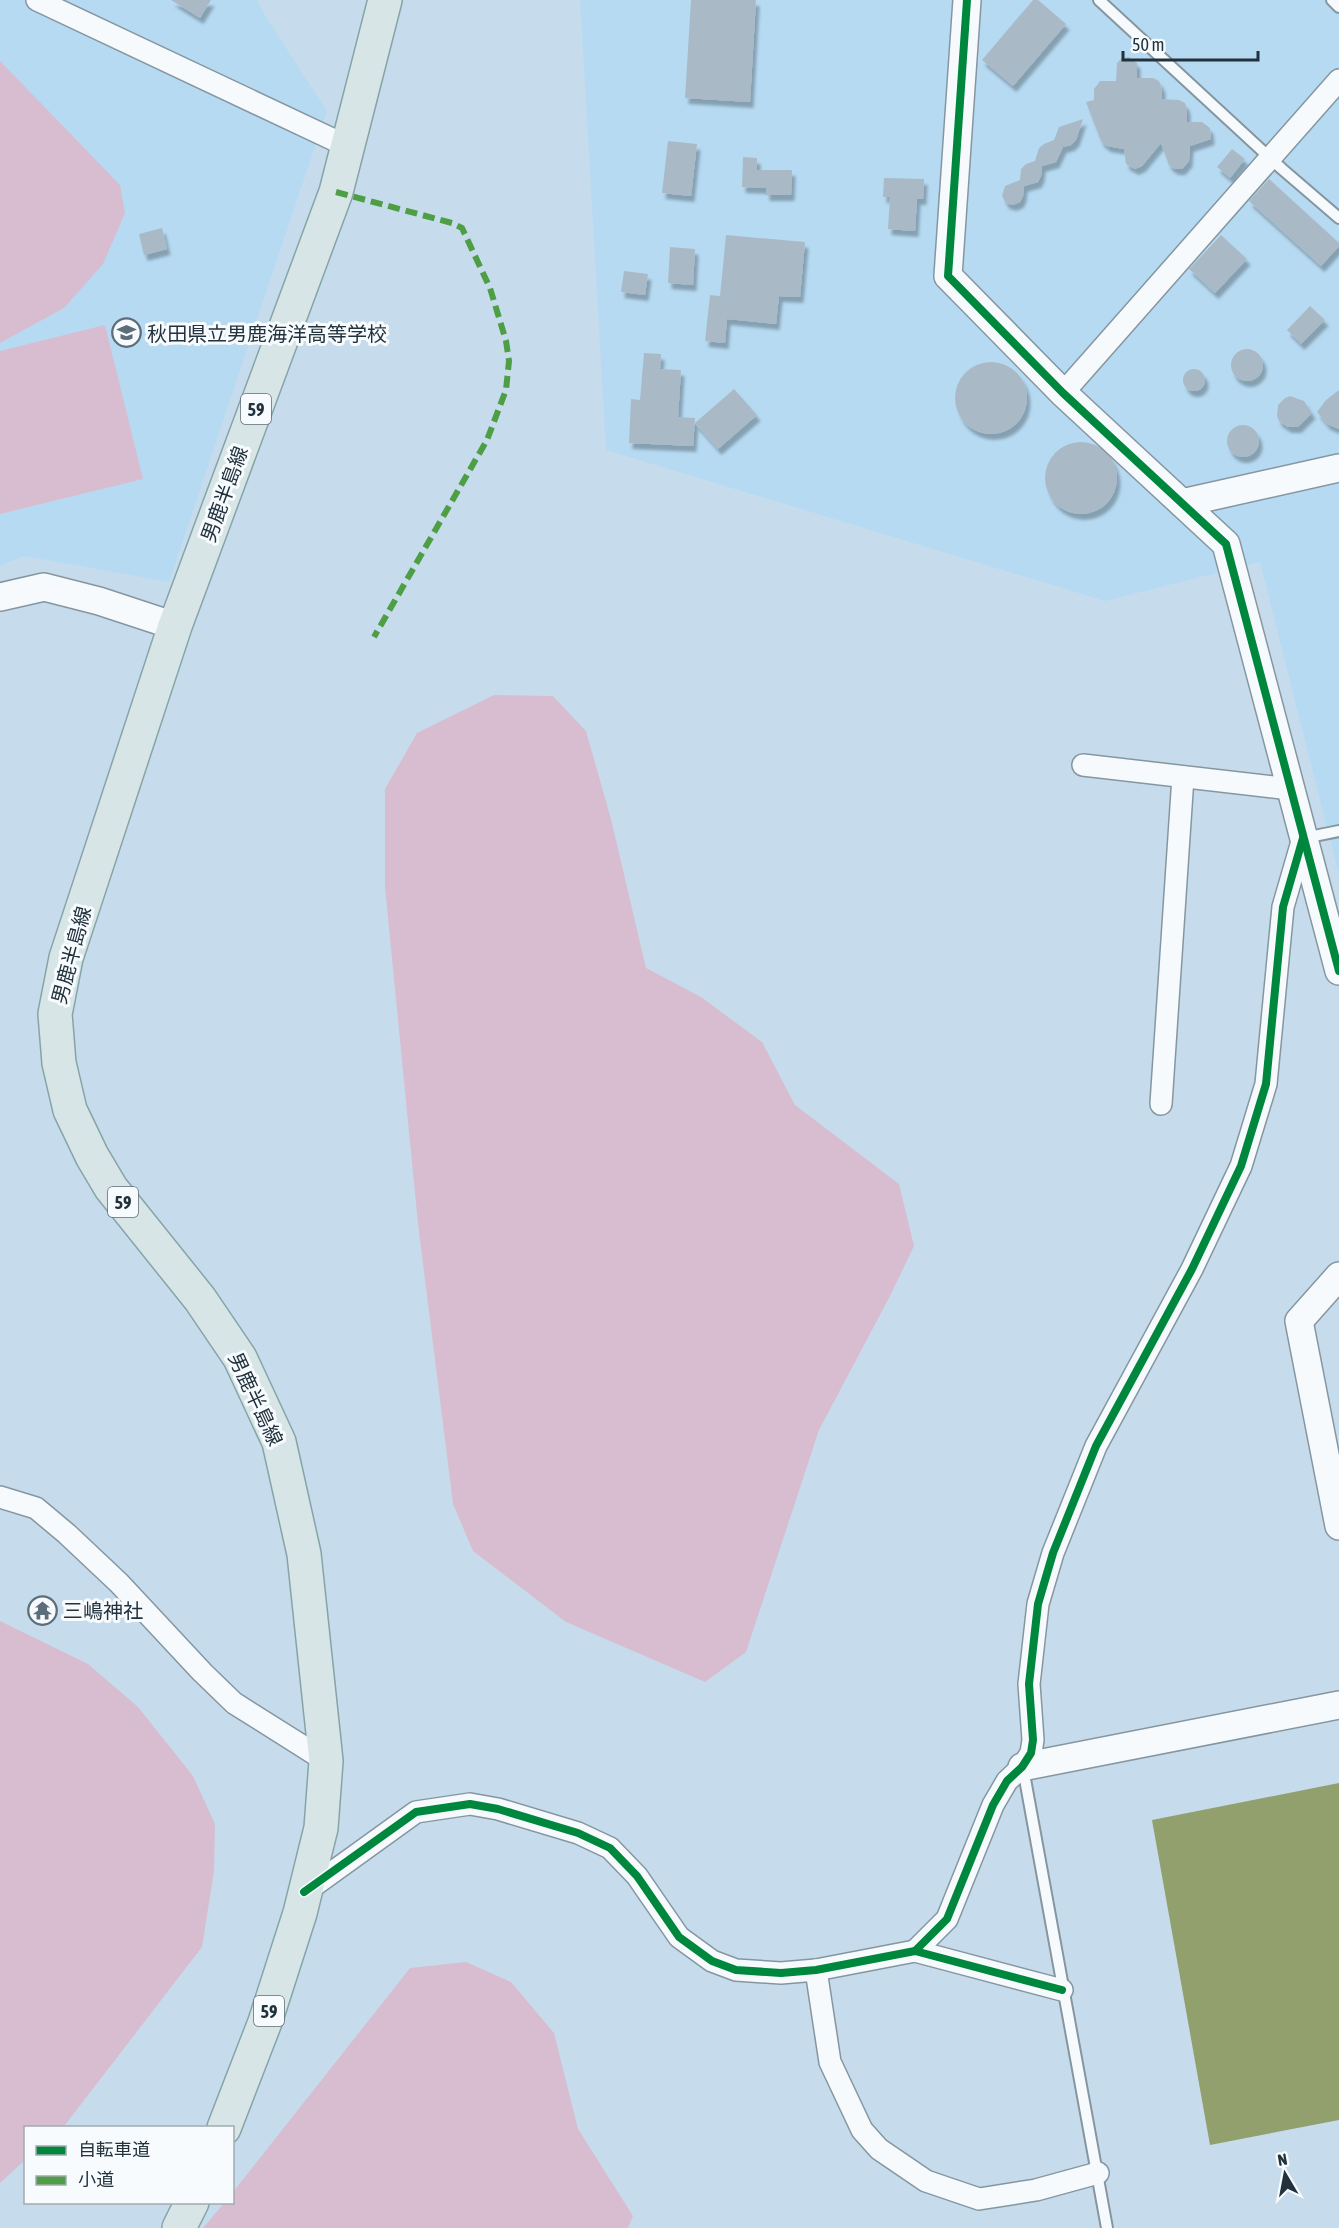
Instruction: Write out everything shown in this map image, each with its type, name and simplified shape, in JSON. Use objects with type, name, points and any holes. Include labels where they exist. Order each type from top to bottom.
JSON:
[{"type":"main road","name":"男鹿半島線","points":[[224,2126],[266,2022],[300,1913],[321,1828],[326,1761],[304,1554],[279,1442],[240,1358],[200,1299],[111,1188],[92,1156],[70,1110],[59,1063],[55,1014],[66,958],[175,626],[336,192],[385,0]]},
{"type":"main road","points":[[178,2228],[191,2204]]},
{"type":"street","points":[[37,0],[349,147]]},
{"type":"street","points":[[967,0],[948,276],[1063,393],[1226,544],[1339,971]]},
{"type":"street","points":[[1063,393],[1339,80]]},
{"type":"street","points":[[1182,503],[1339,468]]},
{"type":"street","points":[[0,597],[44,587],[99,601],[175,626]]},
{"type":"street","points":[[1083,765],[1291,789]]},
{"type":"street","points":[[1161,1104],[1182,777]]},
{"type":"street","points":[[915,1951],[947,1919],[993,1805],[1007,1781],[1022,1767],[1031,1753],[1033,1740],[1029,1683],[1038,1604],[1053,1553],[1096,1446],[1192,1269],[1241,1166],[1266,1084],[1283,907],[1304,838]]},
{"type":"street","points":[[1339,1276],[1299,1321],[1339,1526]]},
{"type":"street","points":[[0,1497],[36,1508],[119,1583],[234,1703],[326,1761]]},
{"type":"street","points":[[1022,1767],[1339,1705]]},
{"type":"street","points":[[304,1892],[416,1812],[470,1804],[498,1809],[578,1833],[610,1848],[637,1876],[679,1937],[712,1961],[736,1970],[781,1972],[816,1970],[915,1951],[1062,1990]]},
{"type":"street","points":[[816,1970],[830,2062],[862,2130],[879,2150],[926,2181],[980,2199],[1036,2190],[1098,2173]]},
{"type":"lane","points":[[1099,0],[1271,159],[1339,218]]},
{"type":"lane","points":[[1332,0],[1339,7]]},
{"type":"lane","points":[[1304,838],[1339,831]]},
{"type":"lane","points":[[1022,1767],[1107,2228]]},
{"type":"shaded area","name":"秋田県立男鹿海洋高等学校","points":[[0,0],[257,0],[327,111],[169,582],[24,556],[0,566]]},
{"type":"shaded area","points":[[580,0],[1339,0],[1339,875],[1260,562],[1105,601],[606,450]]},
{"type":"shaded area","points":[[0,61],[120,185],[125,213],[103,264],[64,308],[0,343]]},
{"type":"shaded area","points":[[105,325],[143,479],[0,514],[0,351]]},
{"type":"shaded area","points":[[494,695],[553,696],[586,731],[611,819],[646,968],[701,997],[762,1042],[795,1105],[899,1184],[914,1246],[819,1430],[746,1652],[705,1682],[566,1622],[473,1551],[453,1504],[418,1224],[385,887],[385,789],[417,733]]},
{"type":"shaded area","points":[[0,1621],[88,1664],[138,1707],[193,1776],[215,1824],[214,1871],[202,1947],[65,2125],[24,2126],[24,2161],[0,2183]]},
{"type":"shaded area","points":[[1339,1783],[1339,2120],[1210,2145],[1152,1820]]},
{"type":"shaded area","points":[[466,1962],[511,1982],[554,2033],[578,2129],[633,2216],[628,2228],[203,2228],[223,2204],[234,2204],[234,2191],[410,1968]]},
{"type":"building","points":[[171,0],[211,0],[200,18]]},
{"type":"building","points":[[691,0],[756,0],[750,102],[685,98]]},
{"type":"building","points":[[1033,0],[1038,0],[1066,24],[1013,86],[982,60]]},
{"type":"building","points":[[1129,57],[1137,63],[1137,78],[1153,78],[1159,81],[1162,88],[1162,99],[1179,100],[1185,103],[1187,122],[1202,122],[1210,128],[1211,139],[1190,146],[1189,161],[1182,169],[1175,169],[1169,165],[1161,143],[1142,166],[1135,169],[1126,164],[1124,149],[1107,146],[1101,141],[1086,102],[1094,100],[1094,89],[1100,81],[1116,81],[1117,63],[1122,58]]},
{"type":"building","points":[[1083,119],[1076,140],[1071,145],[1063,147],[1056,162],[1042,166],[1038,182],[1024,186],[1020,202],[1013,205],[1006,203],[1002,196],[1005,186],[1020,180],[1021,169],[1026,164],[1035,161],[1039,148],[1054,140],[1059,127]]},
{"type":"building","points":[[668,141],[697,144],[691,196],[662,193]]},
{"type":"building","points":[[1232,149],[1245,159],[1230,178],[1217,167]]},
{"type":"building","points":[[743,157],[757,158],[757,170],[792,170],[791,195],[766,195],[766,188],[742,187]]},
{"type":"building","points":[[884,178],[924,179],[923,199],[917,199],[915,231],[888,229],[890,197],[883,197]]},
{"type":"building","points":[[1269,179],[1339,243],[1339,246],[1321,266],[1249,201]]},
{"type":"building","points":[[162,228],[167,249],[144,255],[139,234]]},
{"type":"building","points":[[726,235],[805,242],[800,297],[779,296],[776,324],[727,319],[725,343],[705,341],[710,295],[720,296]]},
{"type":"building","points":[[1221,235],[1247,259],[1215,293],[1189,269]]},
{"type":"building","points":[[670,247],[695,249],[693,285],[668,283]]},
{"type":"building","points":[[624,271],[648,274],[645,295],[621,292]]},
{"type":"building","points":[[1310,306],[1325,320],[1301,344],[1287,330]]},
{"type":"building","points":[[1247,349],[1258,354],[1263,365],[1258,376],[1247,381],[1236,376],[1231,365],[1236,354]]},
{"type":"building","points":[[644,353],[661,354],[660,369],[681,370],[678,417],[695,418],[693,446],[629,443],[631,399],[640,400]]},
{"type":"building","points":[[991,362],[1011,368],[1021,378],[1027,398],[1021,418],[1011,428],[991,434],[971,428],[961,418],[955,398],[961,378],[971,368]]},
{"type":"building","points":[[1194,369],[1202,372],[1205,380],[1202,388],[1194,391],[1186,388],[1183,380],[1186,372]]},
{"type":"building","points":[[734,389],[757,415],[718,449],[695,423]]},
{"type":"building","points":[[1339,390],[1339,429],[1327,424],[1317,412],[1326,400]]},
{"type":"building","points":[[1290,396],[1304,401],[1312,413],[1298,427],[1288,427],[1279,421],[1277,416],[1278,405]]},
{"type":"building","points":[[1243,425],[1254,430],[1259,441],[1254,452],[1243,457],[1232,452],[1227,441],[1232,430]]},
{"type":"building","points":[[1081,442],[1101,448],[1111,458],[1117,478],[1111,498],[1101,508],[1081,514],[1061,508],[1051,498],[1045,478],[1051,458],[1061,448]]},
{"type":"marked path","points":[[336,192],[452,223],[462,228],[490,288],[506,341],[509,361],[506,390],[487,440],[374,637]]},
{"type":"cycle path","points":[[967,0],[948,276],[1063,393],[1226,544],[1339,971]]},
{"type":"cycle path","points":[[915,1951],[947,1919],[993,1805],[1007,1781],[1022,1767],[1031,1753],[1033,1740],[1029,1684],[1038,1604],[1053,1553],[1096,1446],[1192,1269],[1241,1166],[1266,1084],[1283,907],[1303,838]]},
{"type":"cycle path","points":[[304,1892],[416,1812],[470,1804],[498,1809],[578,1833],[610,1848],[637,1876],[679,1937],[712,1961],[736,1970],[781,1973],[816,1970],[915,1951],[1062,1990]]},
{"type":"place","name":"秋田県立男鹿海洋高等学校","points":[[126,333]]},
{"type":"place","name":"三嶋神社","points":[[42,1610]]}]
